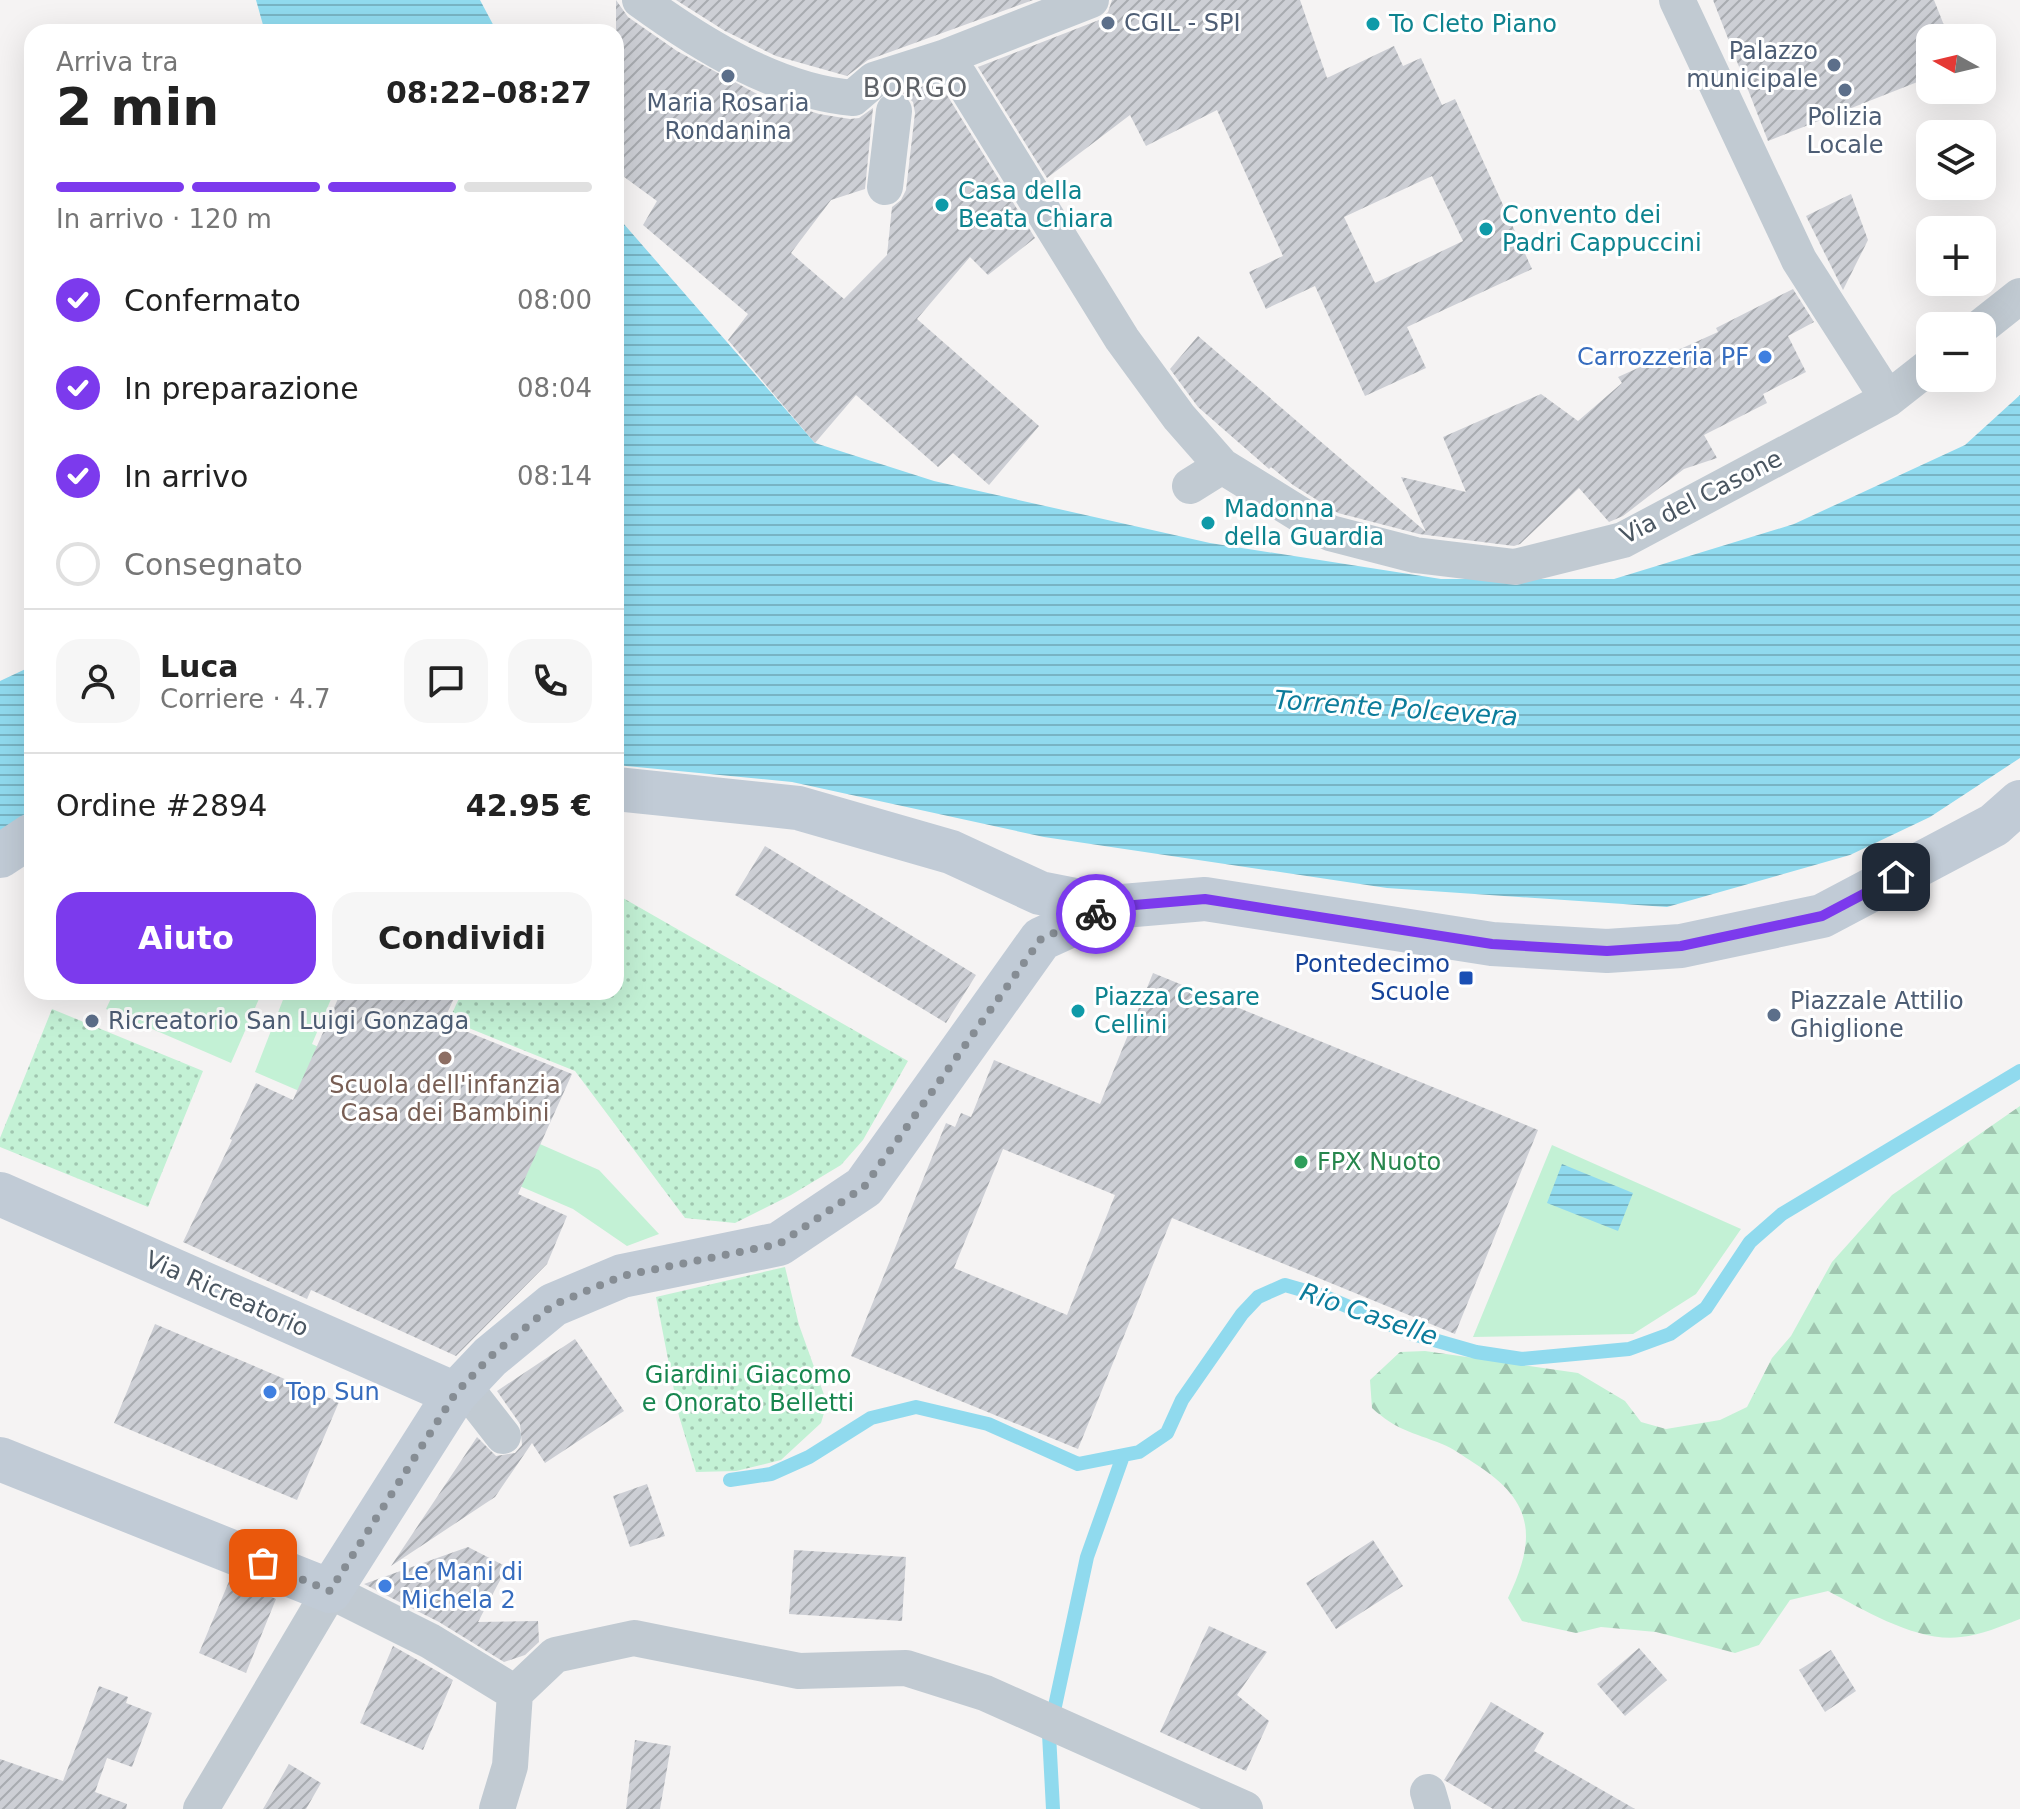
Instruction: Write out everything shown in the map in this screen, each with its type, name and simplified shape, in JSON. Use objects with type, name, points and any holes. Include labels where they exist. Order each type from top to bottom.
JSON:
[{"type":"street","points":[[640,0],[666,19],[780,83],[824,96],[853,98],[874,80],[943,58],[1091,0]]},
{"type":"street","points":[[1677,0],[1799,260],[1888,399]]},
{"type":"street","name":"Via del Casone","points":[[948,74],[960,77],[1122,339],[1179,417],[1222,466],[1330,533],[1415,555],[1515,567],[1623,540],[1888,399],[1916,377]]},
{"type":"street","points":[[885,187],[894,111]]},
{"type":"street","points":[[1996,315],[2020,296]]},
{"type":"street","points":[[1190,486],[1222,466]]},
{"type":"street","points":[[624,790],[798,808],[951,852],[1040,893],[1111,907],[1205,899],[1492,944],[1607,951],[1681,946],[1822,916],[1994,825],[2020,802]]},
{"type":"street","points":[[0,856],[24,840]]},
{"type":"street","points":[[201,1809],[330,1591],[459,1390],[490,1357],[553,1305],[622,1276],[779,1244],[864,1187],[1041,939],[1111,907]]},
{"type":"street","name":"Via Ricreatorio","points":[[0,1194],[459,1390]]},
{"type":"street","points":[[459,1390],[503,1436]]},
{"type":"street","points":[[0,1459],[330,1591],[430,1641],[515,1693]]},
{"type":"street","points":[[497,1809],[510,1766],[515,1693],[555,1655],[634,1638],[799,1671],[906,1668],[985,1693],[1245,1809]]},
{"type":"green space","points":[[624,899],[908,1061],[863,1140],[841,1165],[735,1223],[685,1218],[575,1071],[449,1020],[458,1000],[624,1000]]},
{"type":"green space","points":[[110,1000],[259,1000],[231,1063],[106,1009]]},
{"type":"green space","points":[[283,1000],[331,1000],[312,1044],[599,1170],[659,1234],[627,1246],[573,1209],[255,1072]]},
{"type":"green space","points":[[52,1009],[203,1071],[148,1207],[0,1147],[0,1138]]},
{"type":"green space","points":[[2020,1106],[2020,1619],[1969,1636],[1944,1638],[1892,1623],[1828,1591],[1790,1600],[1759,1645],[1735,1653],[1656,1632],[1601,1627],[1576,1633],[1522,1621],[1508,1598],[1524,1556],[1526,1538],[1519,1506],[1494,1477],[1458,1452],[1405,1430],[1372,1408],[1370,1380],[1400,1352],[1425,1351],[1578,1373],[1625,1401],[1641,1422],[1666,1429],[1720,1420],[1747,1407],[1772,1358],[1791,1336],[1832,1262],[1892,1195]]},
{"type":"green space","points":[[1552,1145],[1741,1229],[1696,1294],[1633,1334],[1473,1337]]},
{"type":"green space","name":"Giardini Giacomo e Onorato Belletti","points":[[785,1267],[799,1325],[827,1403],[821,1423],[781,1460],[736,1471],[696,1472],[679,1416],[656,1297]]},
{"type":"water","points":[[256,0],[480,0],[493,24],[263,24]]},
{"type":"water","name":"Torrente Polcevera","points":[[624,224],[815,443],[934,481],[1210,543],[1441,579],[1614,579],[1794,524],[1965,445],[2020,395],[2020,758],[1930,817],[1850,855],[1667,907],[1387,888],[1044,837],[792,782],[624,766]]},
{"type":"water","points":[[24,670],[24,864],[0,871],[0,681]]},
{"type":"water","points":[[1562,1164],[1633,1193],[1618,1231],[1547,1203]]},
{"type":"building","points":[[616,0],[628,17],[677,51],[759,95],[819,114],[850,119],[859,118],[873,108],[865,189],[831,200],[791,253],[844,299],[887,255],[892,207],[901,200],[906,190],[915,113],[913,102],[903,93],[930,84],[947,95],[1035,238],[988,275],[970,257],[917,319],[1039,426],[989,485],[953,453],[938,467],[856,395],[815,443],[728,340],[748,314],[643,225],[657,201],[624,177],[624,24],[616,24]]},
{"type":"building","points":[[676,0],[1033,0],[868,60],[847,76],[776,56],[725,31]]},
{"type":"building","points":[[1112,0],[1300,0],[1327,78],[1394,46],[1403,66],[1421,58],[1442,105],[1455,99],[1532,269],[1407,327],[1426,368],[1365,396],[1315,286],[1266,309],[1249,272],[1283,256],[1217,110],[1146,146],[1130,115],[1047,178],[978,67],[1099,20],[1108,12]],"holes":[[[1432,176],[1463,241],[1375,283],[1344,217]]]},
{"type":"building","name":"Palazzo municipale","points":[[1713,0],[1934,0],[1943,24],[1916,24],[1916,83],[1768,141]]},
{"type":"building","points":[[1851,194],[1868,240],[1843,290],[1806,216]]},
{"type":"building","points":[[1793,289],[1814,322],[1788,336],[1806,372],[1763,394],[1767,403],[1704,435],[1717,458],[1684,469],[1623,516],[1609,522],[1579,488],[1520,544],[1514,546],[1419,534],[1338,513],[1271,467],[1269,469],[1198,407],[1170,369],[1198,336],[1426,532],[1401,477],[1466,492],[1443,437],[1541,394],[1578,421],[1622,383],[1618,377],[1718,332],[1716,328]]},
{"type":"building","points":[[765,846],[976,975],[946,1023],[735,895]]},
{"type":"building","name":"FPX Nuoto","points":[[1153,973],[1538,1130],[1455,1334],[1172,1218],[1078,1449],[851,1356],[946,1123],[955,1127],[961,1113],[971,1117],[994,1060],[1100,1104]],"holes":[[[1003,1149],[1115,1195],[1067,1315],[954,1268]]]},
{"type":"building","points":[[337,1000],[453,1000],[443,1022],[572,1074],[518,1194],[567,1216],[547,1264],[456,1356],[311,1290],[307,1299],[183,1242],[256,1083],[293,1100]]},
{"type":"building","points":[[155,1324],[339,1402],[297,1500],[114,1423]]},
{"type":"building","points":[[575,1339],[624,1411],[545,1463],[532,1443],[495,1497],[391,1566],[477,1437],[496,1456],[515,1453],[522,1445],[520,1424],[497,1391]]},
{"type":"building","points":[[647,1484],[665,1536],[630,1547],[613,1496]]},
{"type":"building","points":[[1373,1540],[1403,1586],[1336,1629],[1306,1583]]},
{"type":"building","points":[[468,1547],[507,1567],[478,1622],[538,1621],[539,1642],[525,1655],[504,1662],[439,1622],[364,1584]]},
{"type":"building","points":[[794,1550],[906,1557],[902,1621],[789,1614]]},
{"type":"building","points":[[230,1579],[276,1599],[246,1673],[199,1653]]},
{"type":"building","points":[[1209,1626],[1267,1652],[1237,1695],[1269,1721],[1246,1771],[1160,1732]]},
{"type":"building","points":[[393,1646],[453,1680],[423,1750],[360,1723]]},
{"type":"building","points":[[1639,1648],[1667,1680],[1625,1716],[1597,1684]]},
{"type":"building","points":[[1831,1650],[1856,1691],[1825,1712],[1799,1670]]},
{"type":"building","points":[[99,1686],[128,1697],[126,1703],[152,1713],[132,1767],[107,1758],[95,1792],[127,1804],[126,1809],[0,1809],[0,1759],[63,1781]]},
{"type":"building","points":[[1491,1702],[1544,1733],[1534,1751],[1635,1809],[1493,1809],[1444,1780]]},
{"type":"building","points":[[635,1740],[671,1746],[660,1809],[626,1809]]},
{"type":"building","points":[[289,1764],[321,1783],[306,1809],[263,1809]]},
{"type":"waterway","name":"Rio Caselle","points":[[730,1480],[771,1474],[809,1457],[871,1418],[916,1407],[988,1424],[1078,1464],[1139,1452],[1167,1433],[1182,1400],[1242,1314],[1258,1297],[1285,1285],[1323,1296],[1413,1334],[1476,1352],[1522,1359],[1629,1349],[1670,1334],[1706,1308],[1750,1242],[1782,1214],[2020,1071]]},
{"type":"waterway","points":[[1053,1809],[1049,1734],[1087,1557],[1123,1456]]},
{"type":"way so far","points":[[263,1563],[330,1591],[455,1394],[490,1357],[553,1305],[622,1276],[779,1244],[864,1187],[1041,939],[1096,914]]},
{"type":"place","name":"CGIL - SPI","points":[[1108,23]]},
{"type":"place","name":"To Cleto Piano","points":[[1373,24]]},
{"type":"place","name":"Palazzo municipale","points":[[1834,65]]},
{"type":"place","name":"Maria Rosaria Rondanina","points":[[728,76]]},
{"type":"place","name":"Polizia Locale","points":[[1845,90]]},
{"type":"place","name":"Casa della Beata Chiara","points":[[942,205]]},
{"type":"place","name":"Convento dei Padri Cappuccini","points":[[1486,229]]},
{"type":"place","name":"Carrozzeria PF","points":[[1765,357]]},
{"type":"place","name":"Madonna della Guardia","points":[[1208,523]]},
{"type":"place","name":"Pontedecimo Scuole","points":[[1466,978]]},
{"type":"place","name":"Piazza Cesare Cellini","points":[[1078,1011]]},
{"type":"place","name":"Piazzale Attilio Ghiglione","points":[[1774,1015]]},
{"type":"place","name":"Ricreatorio San Luigi Gonzaga","points":[[92,1021]]},
{"type":"place","name":"Scuola dell'infanzia Casa dei Bambini","points":[[445,1058]]},
{"type":"place","name":"FPX Nuoto","points":[[1301,1162]]},
{"type":"place","name":"Top Sun","points":[[270,1392]]},
{"type":"place","name":"Le Mani di Michela 2","points":[[385,1586]]},
{"type":"district","name":"BORGO","points":[[916,88]]},
{"type":"route","points":[[1096,914],[1111,907],[1205,899],[1492,944],[1607,951],[1681,946],[1822,916],[1896,877]]}]
